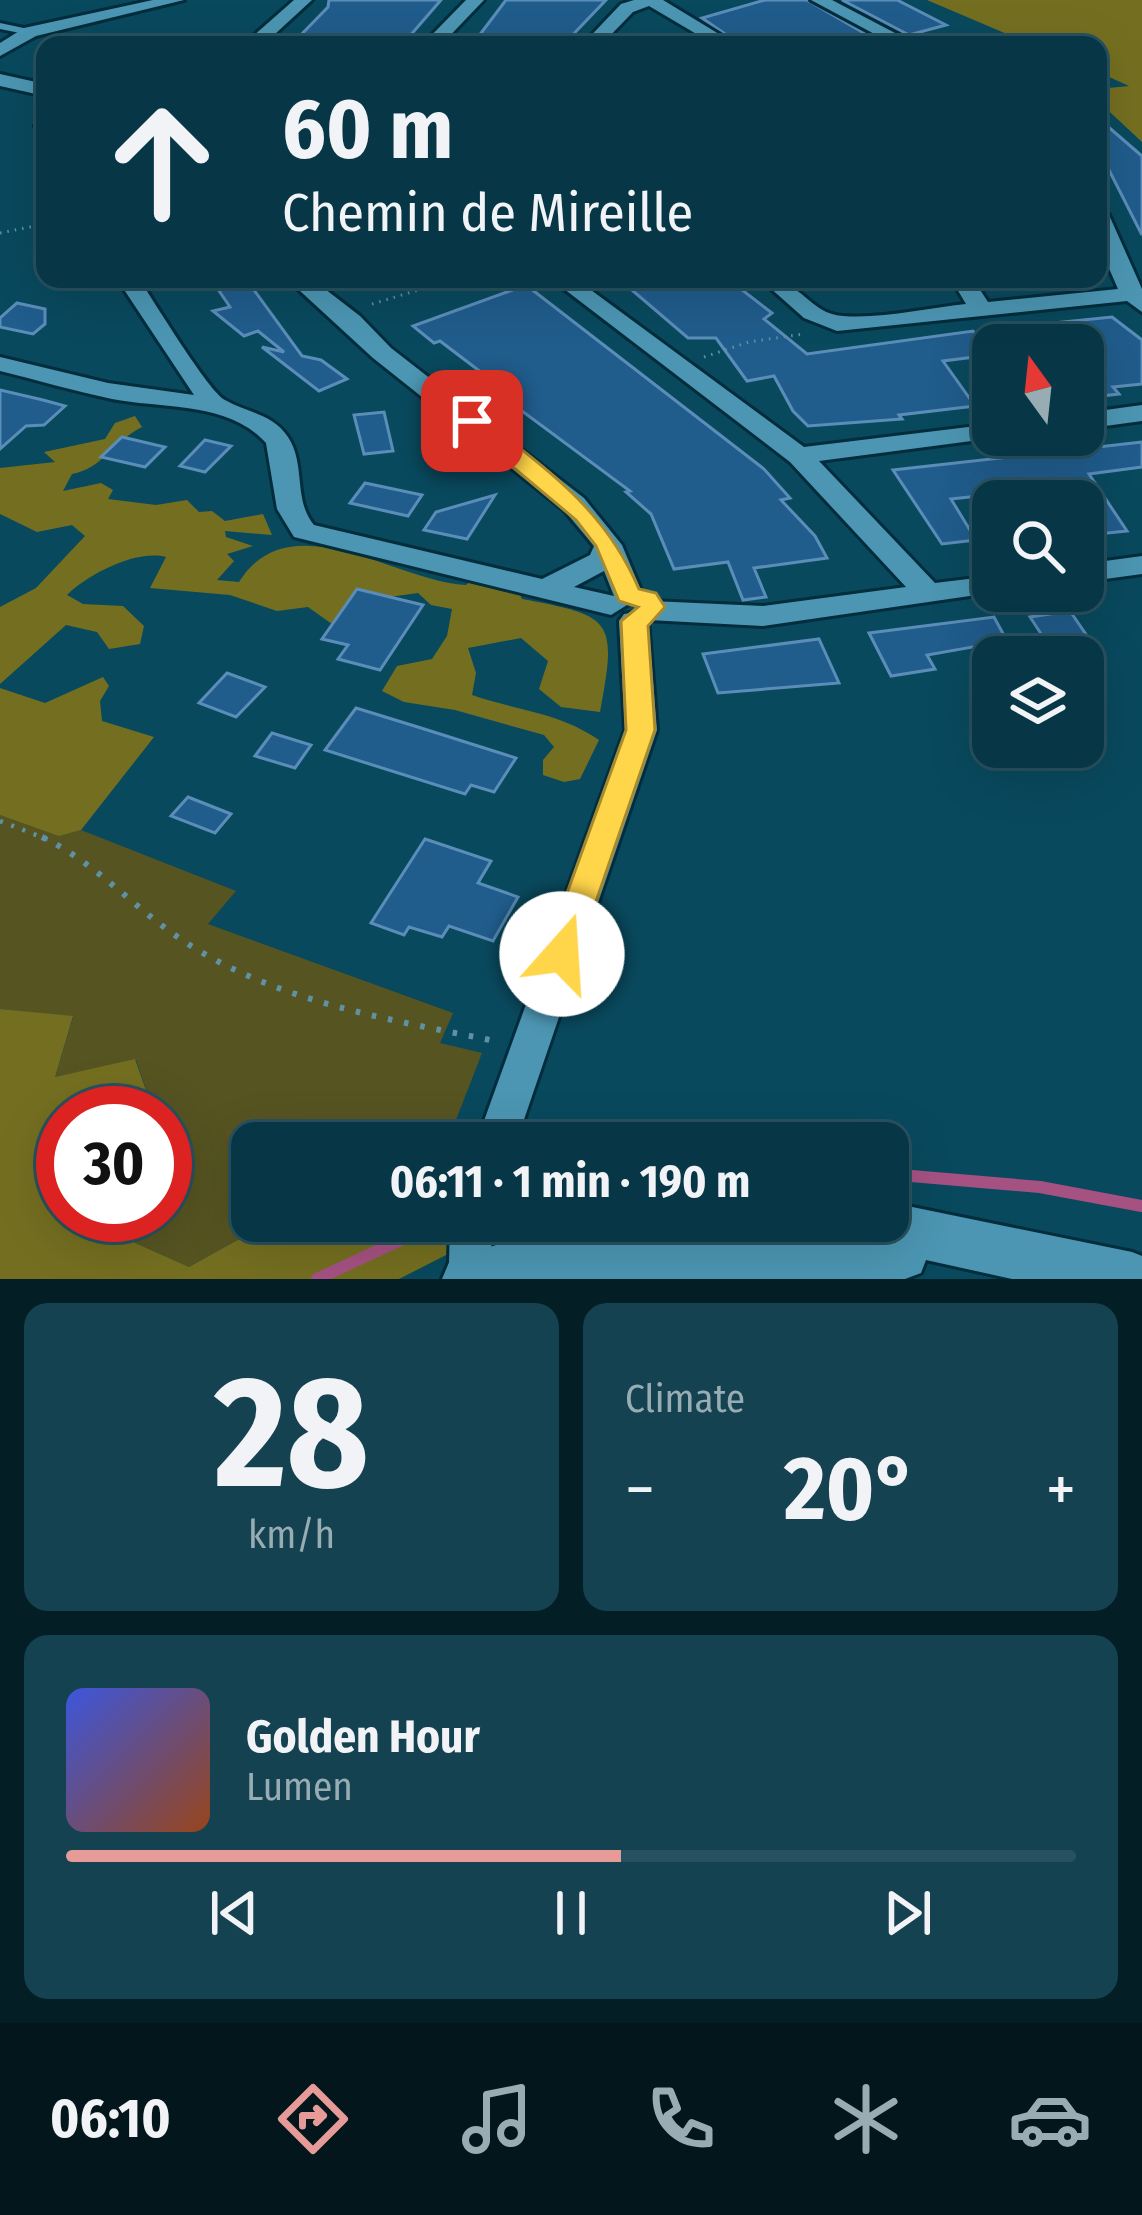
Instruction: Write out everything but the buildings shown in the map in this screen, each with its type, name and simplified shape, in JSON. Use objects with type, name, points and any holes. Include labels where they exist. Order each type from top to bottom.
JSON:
[{"type":"street","points":[[76,0],[94,18]]},
{"type":"street","points":[[0,51],[30,32],[176,0]]},
{"type":"street","points":[[262,36],[304,0]]},
{"type":"street","points":[[440,36],[476,0]]},
{"type":"street","points":[[600,36],[627,8],[651,0],[713,36]]},
{"type":"street","points":[[819,0],[891,36]]},
{"type":"street","points":[[0,80],[36,88]]},
{"type":"street","points":[[782,288],[823,321],[837,324],[1137,300],[1107,235]]},
{"type":"street","points":[[134,288],[211,401]]},
{"type":"street","points":[[310,288],[382,353],[567,497],[608,545],[631,608],[641,730],[505,1122]]},
{"type":"street","points":[[574,288],[799,456],[928,593]]},
{"type":"street","points":[[968,288],[982,311]]},
{"type":"street","points":[[0,364],[146,398],[211,401],[268,430],[280,444],[291,513],[304,531],[631,608],[728,619],[972,588]]},
{"type":"street","points":[[1104,418],[1142,413]]},
{"type":"street","points":[[799,456],[972,435]]},
{"type":"street","points":[[550,587],[602,560],[608,545]]},
{"type":"street","points":[[1104,570],[1142,565]]},
{"type":"street","points":[[491,1242],[514,1267],[786,1252],[1026,1259],[1132,1279]]},
{"type":"lane","points":[[0,26],[30,32]]},
{"type":"path","points":[[0,233],[36,226]]},
{"type":"path","points":[[344,315],[427,288]]},
{"type":"path","points":[[681,365],[748,343],[823,332],[837,324]]},
{"type":"path","points":[[0,820],[50,836],[88,859],[184,941],[254,978],[322,1001],[530,1048]]},
{"type":"shaded area","points":[[927,0],[1142,0],[1142,142],[1107,109],[1107,88],[1129,86],[1107,76],[1107,36],[1012,36]]},
{"type":"shaded area","points":[[135,416],[142,427],[92,467],[72,474],[63,491],[101,483],[113,490],[108,499],[156,505],[187,500],[199,512],[212,511],[225,521],[263,514],[272,535],[225,531],[226,537],[253,546],[227,554],[234,561],[217,580],[239,582],[261,558],[286,547],[315,546],[439,581],[515,585],[522,599],[592,618],[607,640],[600,712],[561,707],[539,689],[548,661],[521,638],[468,648],[476,673],[472,695],[553,718],[599,740],[580,779],[564,782],[543,775],[543,760],[554,747],[544,735],[455,710],[404,702],[382,691],[397,666],[432,659],[447,636],[452,609],[431,605],[418,593],[389,597],[357,589],[332,624],[308,607],[277,611],[230,595],[150,588],[166,557],[127,560],[87,579],[67,595],[83,604],[123,606],[144,626],[140,644],[109,649],[97,632],[66,625],[0,684],[0,607],[36,588],[85,536],[72,525],[37,532],[0,514],[0,468],[55,462],[44,452],[105,439],[115,423]]},
{"type":"shaded area","points":[[103,677],[109,686],[100,701],[102,721],[154,737],[81,830],[59,836],[0,815],[0,688],[45,703]]},
{"type":"shaded area","points":[[0,815],[59,835],[81,830],[236,891],[208,924],[453,1013],[440,1043],[482,1053],[455,1122],[231,1122],[234,1242],[189,1267],[133,1242],[192,1242],[192,1086],[145,1086],[136,1060],[55,1077],[73,1017],[0,1009]]},
{"type":"shaded area","points":[[0,1009],[73,1016],[55,1077],[135,1059],[144,1086],[36,1086],[36,1242],[133,1242],[189,1267],[234,1242],[449,1242],[450,1253],[399,1279],[0,1279]]},
{"type":"waterway","points":[[909,1176],[1040,1187],[1142,1206]]},
{"type":"waterway","points":[[317,1279],[396,1242]]},
{"type":"route","points":[[472,421],[585,514],[608,545],[628,595],[646,599],[652,607],[646,618],[634,621],[641,730],[562,954]]}]
